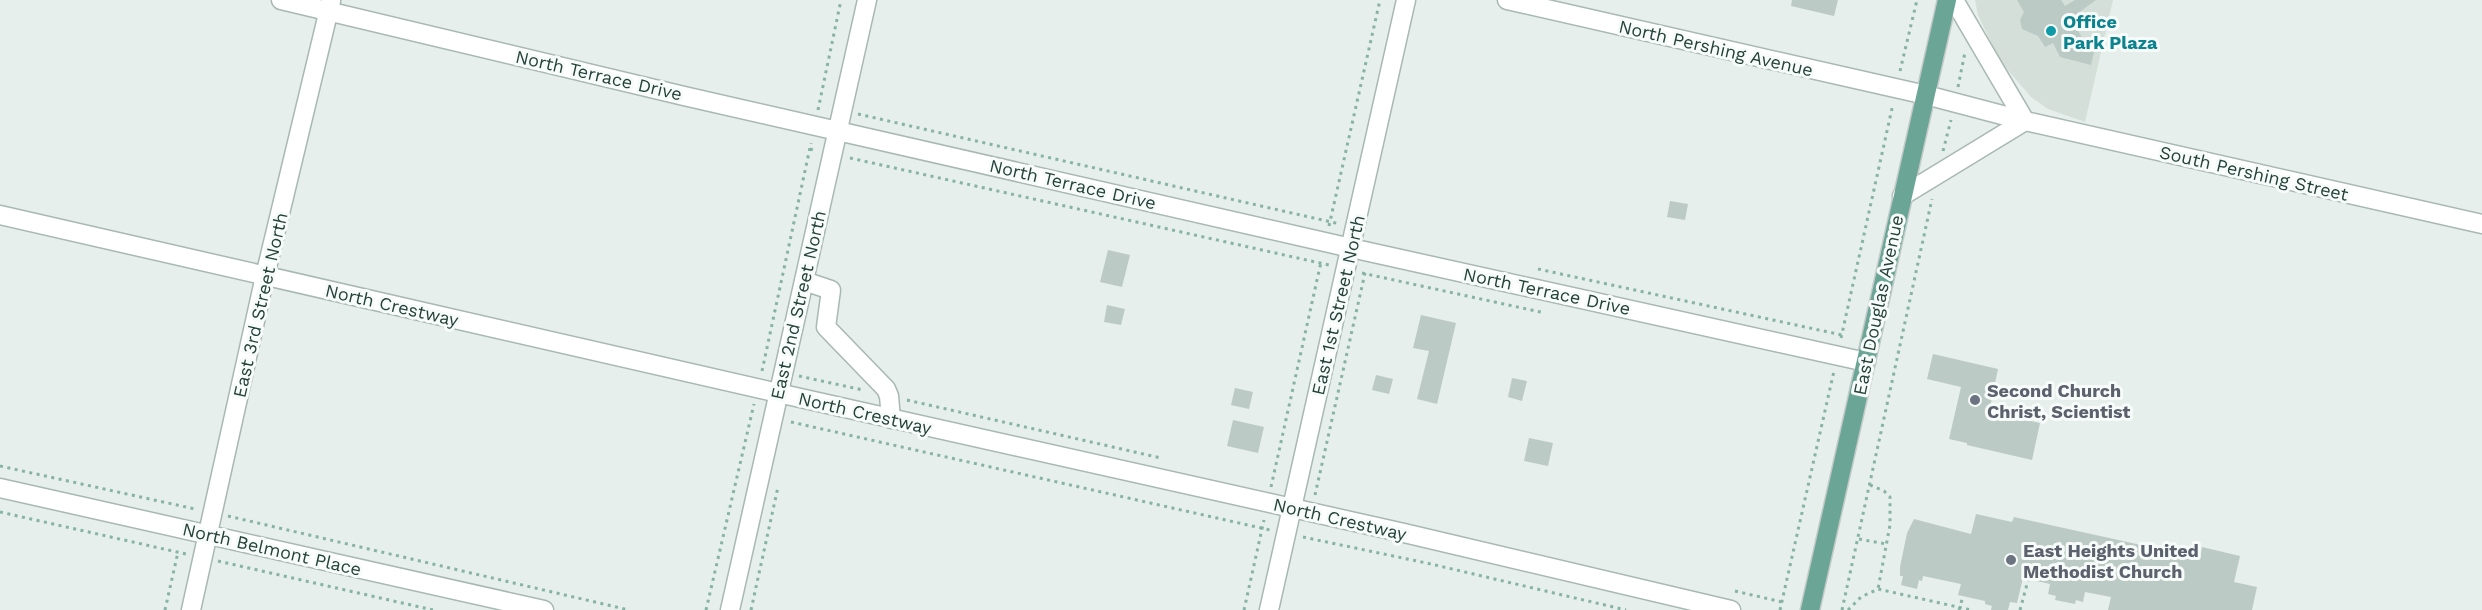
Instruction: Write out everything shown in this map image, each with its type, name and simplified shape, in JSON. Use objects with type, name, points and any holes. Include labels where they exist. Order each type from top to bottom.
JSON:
[{"type":"main road","name":"East Douglas Avenue","points":[[1810,610],[1947,0]]},
{"type":"street","name":"North Terrace Drive","points":[[281,0],[330,5],[815,125],[1351,248],[1866,362]]},
{"type":"street","name":"East 2nd Street North","points":[[730,610],[778,393],[792,374],[804,281],[867,0]]},
{"type":"street","name":"East 1st Street North","points":[[1269,610],[1406,0]]},
{"type":"street","name":"North Pershing Avenue","points":[[1507,0],[1926,95]]},
{"type":"street","points":[[1902,196],[2025,121],[1954,0]]},
{"type":"street","name":"East 3rd Street North","points":[[191,610],[265,276],[330,5]]},
{"type":"street","name":"South Pershing Street","points":[[1926,95],[2025,121],[2482,224]]},
{"type":"street","name":"North Crestway","points":[[0,215],[758,389],[1268,502],[1731,610]]},
{"type":"street","points":[[804,281],[831,290],[826,327],[886,389],[891,418]]},
{"type":"street","name":"North Belmont Place","points":[[0,488],[544,610]]},
{"type":"path","points":[[706,610],[758,389],[841,0]]},
{"type":"path","points":[[1244,610],[1380,0]]},
{"type":"path","points":[[1780,610],[1917,0]]},
{"type":"path","points":[[1842,610],[1970,28]]},
{"type":"path","points":[[842,110],[1341,225]]},
{"type":"path","points":[[810,149],[1545,313]]},
{"type":"path","points":[[1538,269],[1842,335]]},
{"type":"path","points":[[1306,538],[1365,273]]},
{"type":"path","points":[[762,368],[1161,458]]},
{"type":"path","points":[[791,422],[796,397],[792,374]]},
{"type":"path","points":[[773,418],[1287,534],[1431,564],[1626,610]]},
{"type":"path","points":[[0,466],[629,610]]},
{"type":"path","points":[[751,610],[780,477]]},
{"type":"path","points":[[1870,485],[1884,491],[1890,497],[1890,525],[1878,589]]},
{"type":"path","points":[[1858,538],[1886,544]]},
{"type":"path","points":[[165,610],[178,552]]},
{"type":"path","points":[[2020,610],[2030,573]]},
{"type":"path","points":[[1848,610],[1861,597],[1878,589],[1971,610]]},
{"type":"path","points":[[1960,609],[1963,596]]},
{"type":"shaded area","points":[[1975,0],[2113,0],[2085,122],[2048,109],[2031,97],[2000,61],[1978,15]]},
{"type":"building","points":[[1792,0],[1838,0],[1834,16],[1791,6]]},
{"type":"building","name":"Office Park Plaza","points":[[2017,0],[2061,0],[2065,6],[2075,0],[2096,0],[2071,18],[2084,41],[2096,44],[2091,65],[2060,57],[2053,43],[2045,47],[2038,36],[2022,29],[2020,20],[2024,12]]},
{"type":"building","points":[[1670,201],[1688,204],[1685,220],[1667,217]]},
{"type":"building","points":[[1108,250],[1130,255],[1122,287],[1100,282]]},
{"type":"building","points":[[1107,305],[1125,309],[1121,325],[1104,322]]},
{"type":"building","points":[[1421,315],[1456,323],[1437,404],[1417,399],[1429,351],[1413,348]]},
{"type":"building","name":"Second Church Christ, Scientist","points":[[1933,354],[1998,369],[1989,412],[2040,423],[2032,460],[1949,439],[1961,387],[1927,379]]},
{"type":"building","points":[[1376,375],[1393,379],[1389,394],[1372,390]]},
{"type":"building","points":[[1512,378],[1527,381],[1522,401],[1508,397]]},
{"type":"building","points":[[1235,388],[1253,392],[1249,409],[1231,405]]},
{"type":"building","points":[[1233,420],[1264,427],[1258,453],[1227,446]]},
{"type":"building","points":[[1529,438],[1553,443],[1548,466],[1524,461]]},
{"type":"building","name":"East Heights United Methodist Church","points":[[1976,514],[2012,522],[2014,517],[2200,558],[2202,547],[2240,556],[2234,582],[2257,587],[2252,610],[2108,610],[2111,597],[2085,592],[2083,602],[2076,600],[2075,604],[2055,600],[2056,596],[2048,594],[2050,584],[2023,578],[2017,603],[2010,602],[2008,610],[1991,610],[1992,606],[1985,604],[1985,601],[1958,595],[1961,584],[1923,576],[1922,581],[1919,580],[1917,589],[1901,585],[1903,576],[1900,576],[1900,567],[1907,533],[1914,519],[1971,534]]},
{"type":"place","name":"Office Park Plaza","points":[[2051,31]]},
{"type":"place","name":"Second Church Christ, Scientist","points":[[1975,400]]},
{"type":"place","name":"East Heights United Methodist Church","points":[[2011,560]]}]
